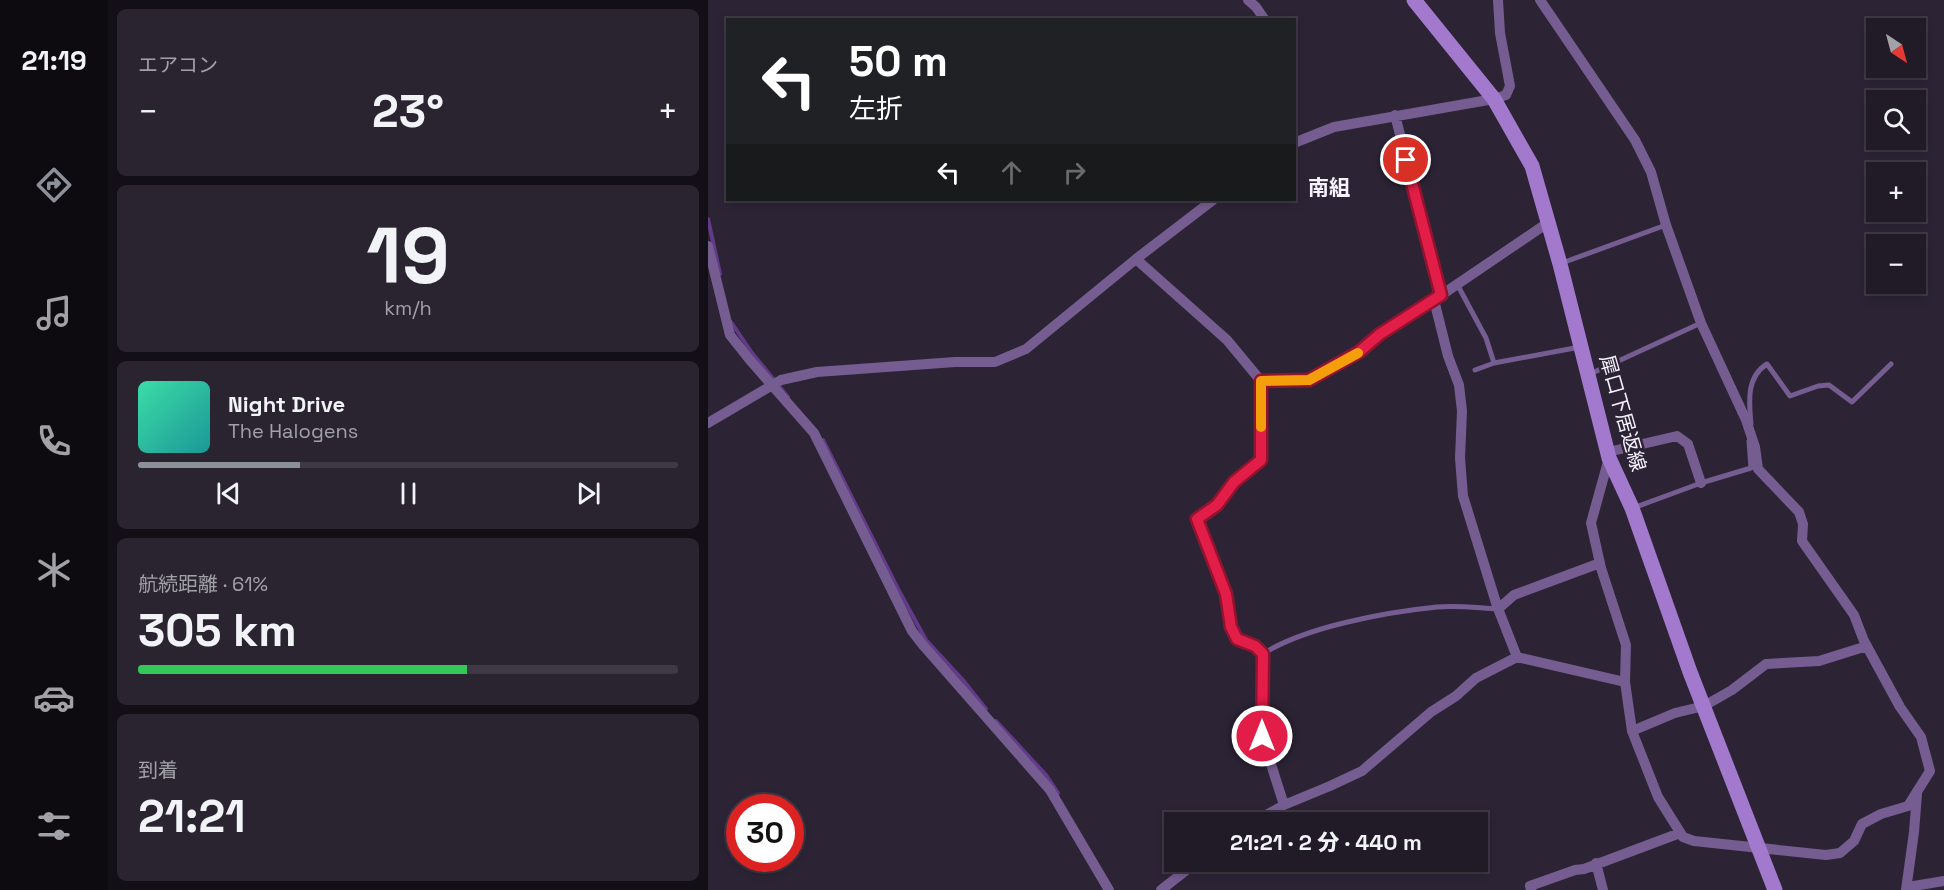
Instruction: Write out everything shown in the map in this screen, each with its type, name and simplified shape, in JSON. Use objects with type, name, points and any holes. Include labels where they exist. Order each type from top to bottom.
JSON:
[{"type":"main road","name":"犀口下居返線","points":[[1414,0],[1494,99],[1532,166],[1549,222],[1609,455],[1632,508],[1704,706],[1775,890]]},
{"type":"street","points":[[1248,0],[1264,18]]},
{"type":"street","points":[[1296,142],[1334,127],[1506,95],[1510,86],[1500,33],[1498,0]]},
{"type":"street","points":[[1540,0],[1635,140],[1651,172],[1666,225],[1701,323],[1748,427],[1758,469],[1800,512],[1803,524],[1802,541],[1854,615],[1867,646],[1899,707],[1921,737],[1930,771],[1917,794],[1908,806],[1881,814],[1862,824],[1854,841],[1840,853],[1826,855],[1694,842],[1683,837],[1658,797],[1632,731],[1625,682],[1626,645],[1600,562],[1591,523],[1609,455],[1677,436],[1688,444],[1701,483]]},
{"type":"street","points":[[1395,115],[1438,297],[1448,356],[1459,385],[1462,411],[1460,458],[1463,496],[1498,609],[1517,657]]},
{"type":"street","points":[[708,423],[776,383],[817,372],[955,362],[995,362],[1026,349],[1136,259],[1212,201]]},
{"type":"street","points":[[1261,381],[1309,380],[1359,352],[1380,334],[1549,222]]},
{"type":"street","points":[[708,246],[730,335],[776,383],[817,438],[912,631],[1039,775],[1109,890]]},
{"type":"street","points":[[1136,259],[1227,340],[1261,381],[1261,460],[1234,482],[1217,505],[1197,519],[1226,594],[1231,627],[1237,639],[1255,646],[1263,654],[1262,736],[1284,805]]},
{"type":"street","points":[[1498,609],[1514,595],[1600,562]]},
{"type":"street","points":[[1632,731],[1675,713],[1704,706],[1732,690],[1766,664],[1819,661],[1867,646]]},
{"type":"street","points":[[1272,812],[1362,771],[1431,712],[1456,696],[1476,678],[1517,657],[1625,682]]},
{"type":"street","points":[[1917,794],[1907,889],[1944,881]]},
{"type":"street","points":[[1531,890],[1530,886],[1584,869],[1680,833]]},
{"type":"street","points":[[1596,863],[1603,890]]},
{"type":"street","points":[[1161,890],[1184,872]]},
{"type":"lane","points":[[1560,264],[1666,225]]},
{"type":"lane","points":[[1457,284],[1486,338],[1494,363]]},
{"type":"lane","points":[[1589,375],[1701,323]]},
{"type":"lane","points":[[1475,370],[1494,363],[1582,346]]},
{"type":"lane","points":[[1753,441],[1749,394],[1758,369],[1767,364],[1791,396],[1818,386],[1829,385],[1852,402],[1891,364]]},
{"type":"lane","points":[[1632,508],[1751,468],[1748,427]]},
{"type":"lane","points":[[1263,654],[1280,642],[1355,621],[1439,607],[1498,609]]},
{"type":"waterway","points":[[708,219],[720,274]]},
{"type":"waterway","points":[[731,322],[752,353],[788,397]]},
{"type":"waterway","points":[[823,440],[926,640],[986,709]]},
{"type":"waterway","points":[[996,721],[1046,775],[1058,793]]},
{"type":"slow traffic","points":[[1261,427],[1261,381],[1309,380],[1358,353]]},
{"type":"district","name":"南組","points":[[1329,187]]},
{"type":"route","points":[[1262,736],[1263,654],[1255,646],[1237,639],[1231,627],[1226,594],[1197,519],[1217,505],[1234,482],[1261,460],[1261,381],[1309,380],[1359,352],[1380,334],[1441,295],[1406,160]]}]
